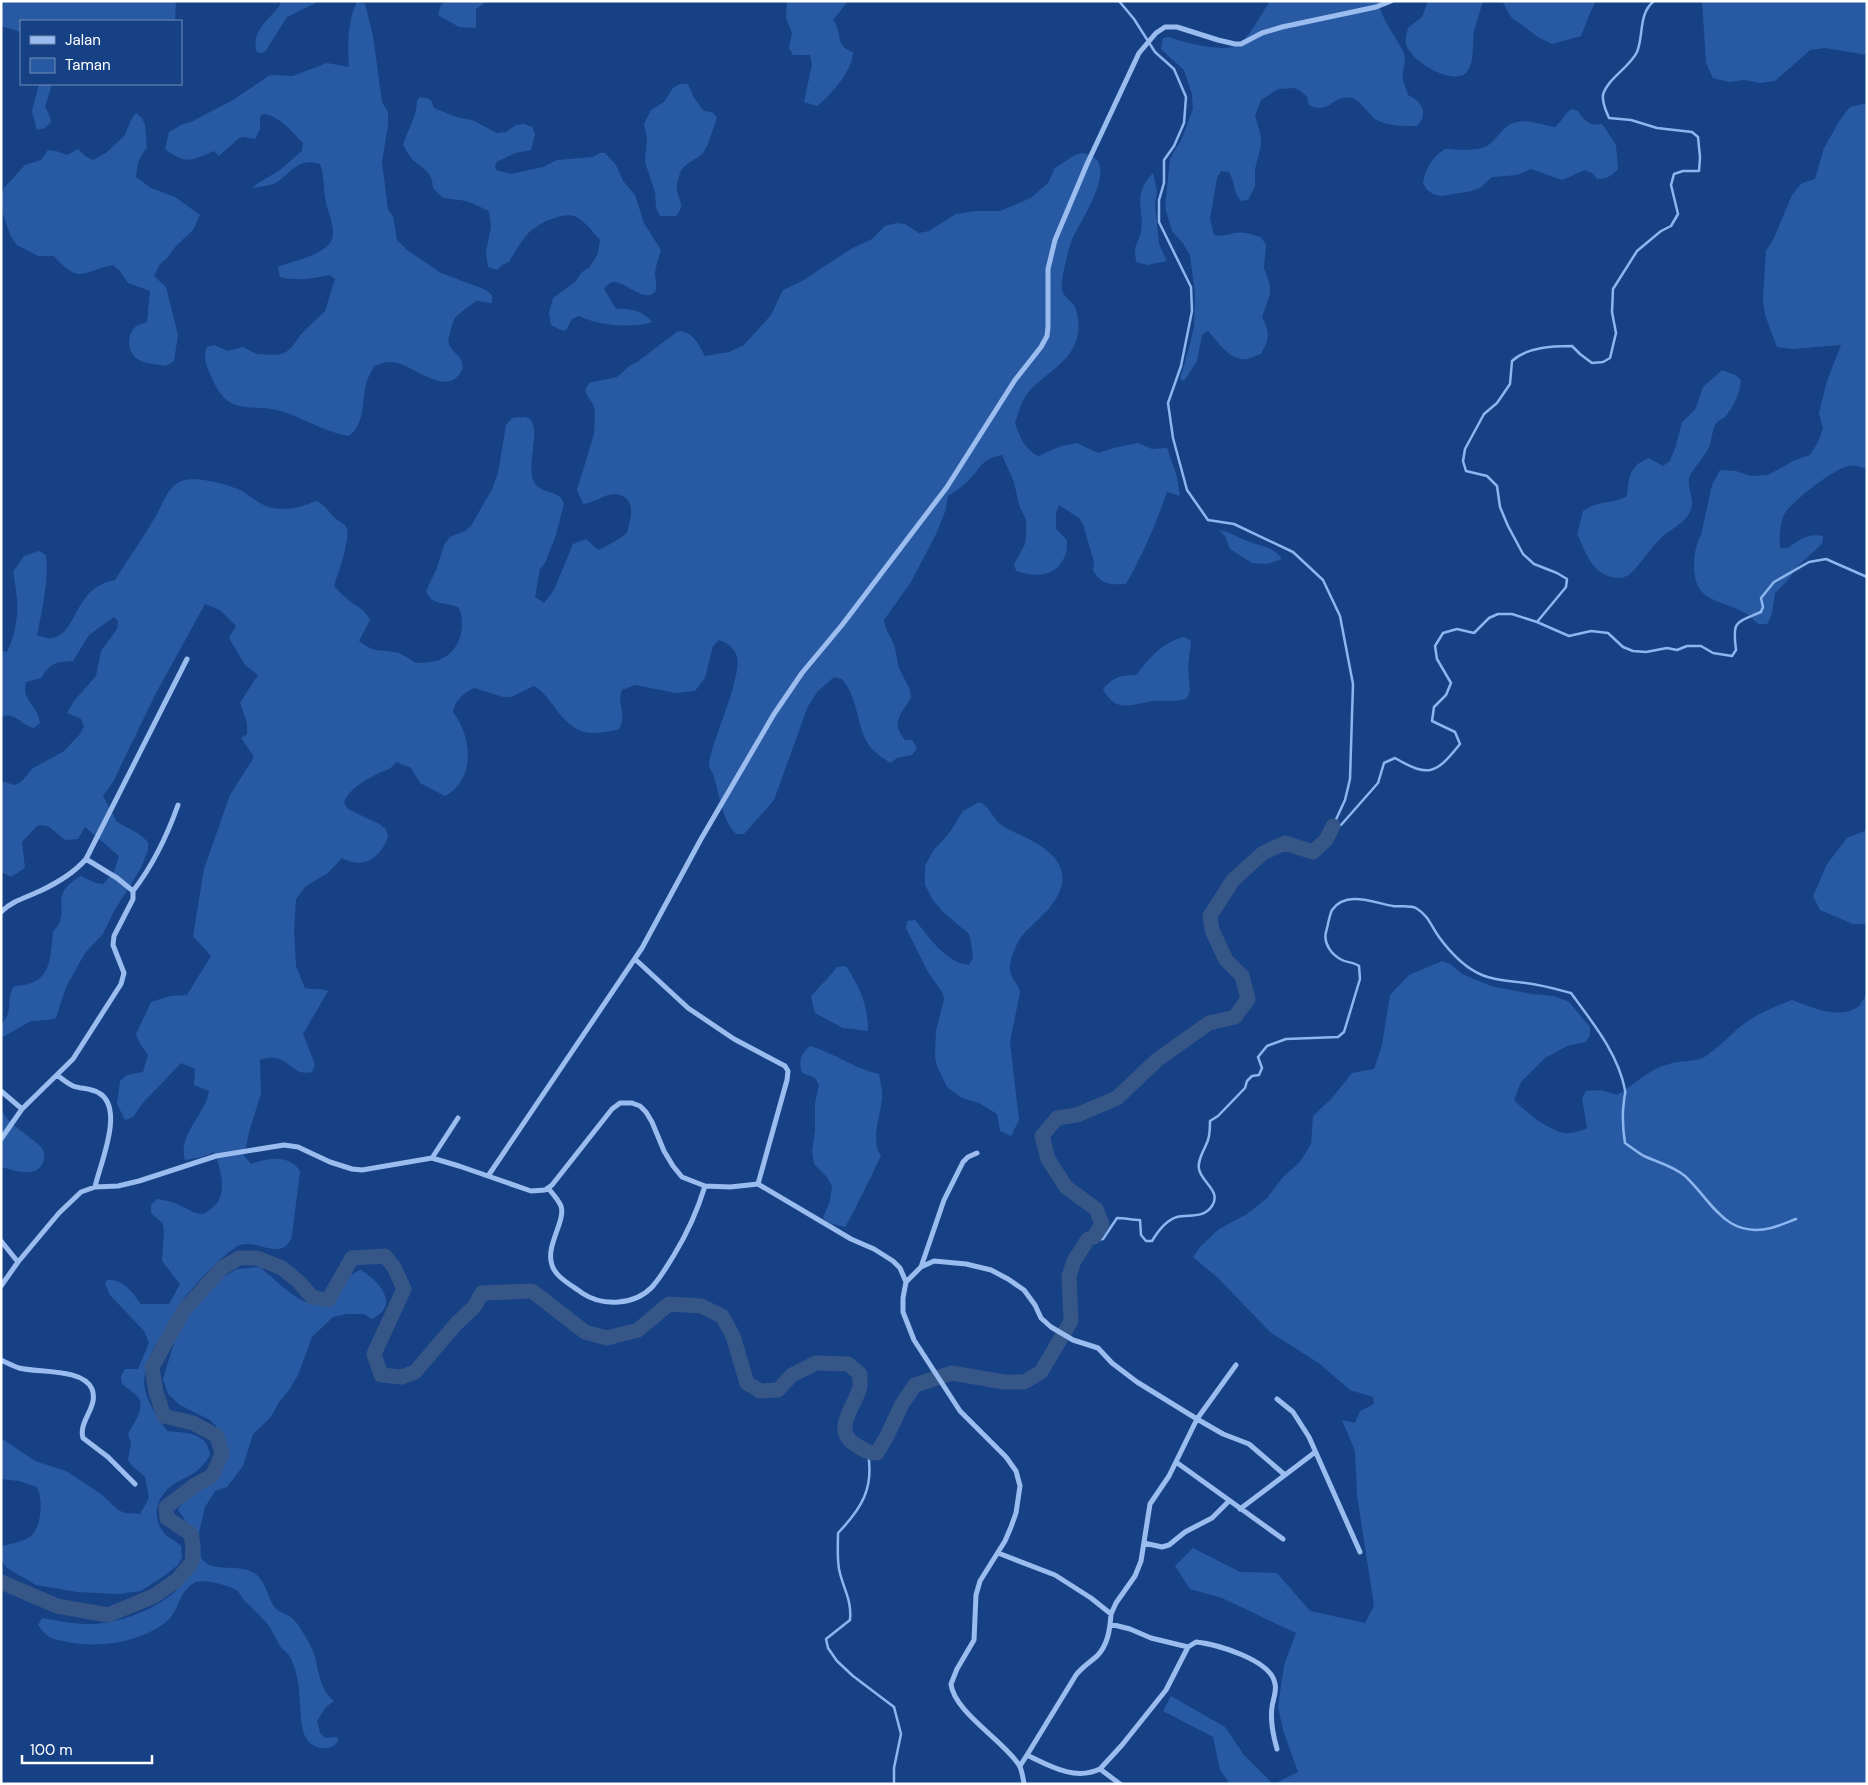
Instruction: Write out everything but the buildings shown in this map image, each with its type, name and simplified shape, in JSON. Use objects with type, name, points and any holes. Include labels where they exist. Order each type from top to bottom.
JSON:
[{"type":"street","points":[[488,1176],[635,959],[774,714],[802,673],[842,625],[947,487],[1015,380],[1045,340],[1049,318],[1048,269],[1055,240],[1115,102],[1144,46],[1156,33],[1165,27],[1177,27],[1218,40],[1241,44],[1262,33],[1282,26],[1376,7],[1391,1]]},
{"type":"street","points":[[1,912],[9,905],[50,886],[70,874],[86,859],[187,658]]},
{"type":"street","points":[[1,1139],[22,1109],[83,1046],[121,984],[124,973],[113,944],[114,936],[133,899],[133,891],[158,854],[178,805]]},
{"type":"street","points":[[86,859],[117,878],[133,891]]},
{"type":"street","points":[[635,959],[688,1008],[734,1038],[785,1066],[788,1072],[787,1080],[758,1184]]},
{"type":"street","points":[[57,1075],[71,1085],[100,1093],[111,1108],[111,1122],[103,1162],[95,1187]]},
{"type":"street","points":[[1,1091],[22,1109]]},
{"type":"street","points":[[1,1286],[18,1262],[69,1202],[81,1192],[95,1187],[118,1186],[139,1181],[216,1156],[284,1146],[298,1147],[330,1162],[362,1170],[432,1158],[531,1191],[539,1191],[548,1188],[556,1180],[612,1109],[620,1103],[626,1102],[640,1106],[652,1122],[664,1151],[682,1177],[705,1186],[730,1187],[758,1184],[844,1235],[893,1261],[900,1268],[906,1282],[902,1306],[905,1322],[914,1340],[967,1420],[1006,1457],[1016,1471],[1020,1486],[1018,1507],[1012,1527],[980,1581],[976,1595],[974,1640],[952,1678],[951,1690],[970,1716],[1020,1766],[1024,1784]]},
{"type":"street","points":[[432,1158],[458,1118]]},
{"type":"street","points":[[921,1267],[944,1200],[964,1162],[968,1157],[977,1153]]},
{"type":"street","points":[[548,1188],[559,1201],[562,1211],[551,1253],[552,1267],[557,1274],[594,1300],[613,1303],[623,1302],[641,1294],[651,1288],[659,1278],[689,1230],[705,1186]]},
{"type":"street","points":[[1,1241],[18,1262]]},
{"type":"street","points":[[906,1282],[921,1267],[934,1261],[948,1261],[991,1270],[1024,1290],[1036,1305],[1041,1318],[1051,1327],[1073,1340],[1098,1348],[1112,1363],[1137,1382],[1223,1434],[1249,1444],[1285,1475]]},
{"type":"street","points":[[1,1360],[18,1368],[70,1374],[87,1382],[92,1388],[93,1395],[90,1411],[83,1426],[83,1438],[108,1457],[135,1484]]},
{"type":"street","points":[[1020,1766],[1082,1666],[1102,1650],[1106,1643],[1111,1614],[1116,1603],[1135,1576],[1141,1561],[1150,1504],[1176,1462],[1197,1419],[1236,1365]]},
{"type":"street","points":[[1277,1399],[1293,1412],[1309,1437],[1314,1453],[1360,1552]]},
{"type":"street","points":[[1240,1509],[1314,1453]]},
{"type":"street","points":[[1176,1462],[1283,1539]]},
{"type":"street","points":[[1144,1543],[1162,1547],[1169,1545],[1185,1532],[1212,1518],[1229,1501]]},
{"type":"street","points":[[998,1553],[1055,1575],[1091,1598],[1111,1614]]},
{"type":"street","points":[[1110,1624],[1130,1629],[1151,1638],[1188,1647]]},
{"type":"street","points":[[1027,1755],[1068,1772],[1091,1774],[1100,1769],[1166,1690],[1188,1647],[1196,1642],[1240,1654],[1260,1664],[1270,1672],[1276,1686],[1272,1732],[1277,1749]]},
{"type":"street","points":[[1100,1769],[1120,1784]]},
{"type":"green space","points":[[1,1],[176,1],[175,20],[20,20],[20,32],[1,26]]},
{"type":"green space","points":[[280,1],[320,1],[287,17],[265,52],[257,52],[256,38],[262,26],[280,5]]},
{"type":"green space","points":[[357,1],[365,4],[373,36],[382,102],[388,112],[388,125],[382,162],[388,210],[393,216],[397,240],[407,250],[441,273],[486,290],[492,295],[492,303],[476,301],[454,319],[448,342],[460,358],[463,366],[457,377],[450,381],[442,382],[433,379],[397,363],[387,362],[374,366],[368,378],[360,420],[349,436],[325,429],[287,413],[233,404],[225,399],[218,390],[205,358],[207,347],[214,345],[228,351],[243,347],[257,354],[278,355],[286,352],[301,334],[325,311],[335,279],[329,275],[304,279],[280,277],[278,267],[321,251],[332,240],[333,228],[326,202],[323,173],[320,164],[312,162],[299,165],[273,184],[253,188],[280,170],[302,151],[303,143],[290,129],[274,117],[263,114],[260,117],[260,129],[255,139],[239,138],[219,156],[214,151],[189,160],[172,154],[165,149],[169,132],[233,100],[270,75],[293,76],[327,63],[349,67],[349,34]]},
{"type":"green space","points":[[447,1],[487,1],[476,9],[476,28],[459,27],[438,15],[441,5]]},
{"type":"green space","points":[[787,1],[848,1],[833,20],[841,43],[853,52],[852,59],[840,82],[817,106],[804,102],[812,64],[810,55],[793,55],[789,48],[792,33],[786,18]]},
{"type":"green space","points":[[1270,1],[1380,1],[1382,13],[1404,53],[1403,82],[1408,95],[1420,104],[1423,117],[1417,126],[1390,124],[1375,119],[1359,102],[1345,97],[1322,108],[1316,108],[1309,105],[1307,97],[1301,91],[1294,88],[1278,89],[1261,100],[1255,115],[1261,137],[1261,146],[1255,169],[1255,186],[1248,200],[1241,201],[1229,172],[1221,171],[1217,178],[1210,219],[1214,235],[1223,236],[1246,233],[1261,237],[1266,245],[1264,268],[1270,285],[1270,294],[1262,317],[1268,336],[1261,354],[1248,359],[1240,359],[1229,354],[1208,331],[1202,335],[1197,361],[1184,381],[1180,379],[1194,327],[1195,294],[1190,255],[1172,231],[1165,207],[1170,159],[1182,138],[1193,109],[1192,94],[1184,70],[1161,49],[1163,38],[1168,37],[1217,48],[1235,46],[1241,43],[1249,34]]},
{"type":"green space","points":[[1428,1],[1483,1],[1474,31],[1471,64],[1466,73],[1459,76],[1441,74],[1414,57],[1409,50],[1406,41],[1408,28],[1422,17]]},
{"type":"green space","points":[[1502,1],[1596,1],[1581,36],[1552,44],[1538,37],[1511,17]]},
{"type":"green space","points":[[1702,1],[1867,1],[1867,55],[1825,48],[1810,50],[1775,81],[1760,83],[1744,80],[1729,82],[1713,78],[1706,63]]},
{"type":"green space","points":[[680,84],[688,84],[694,98],[704,111],[712,112],[717,117],[705,151],[684,167],[680,173],[677,182],[677,193],[681,208],[676,216],[660,216],[656,208],[655,192],[645,162],[647,138],[644,124],[651,110],[664,102],[673,88]]},
{"type":"green space","points":[[39,85],[52,85],[45,107],[51,122],[45,128],[37,130],[32,111]]},
{"type":"green space","points":[[420,97],[430,100],[434,108],[456,117],[472,120],[497,133],[506,132],[516,125],[524,124],[532,127],[535,134],[531,150],[515,153],[497,162],[496,170],[511,174],[543,167],[557,160],[593,157],[600,153],[605,153],[616,165],[623,181],[635,195],[644,223],[661,250],[655,273],[656,289],[653,294],[648,295],[636,292],[618,282],[608,284],[604,289],[616,309],[636,311],[645,315],[652,322],[625,326],[595,322],[579,316],[572,319],[566,330],[563,331],[551,325],[549,313],[553,298],[575,282],[582,272],[590,267],[598,253],[600,240],[585,223],[574,216],[562,216],[541,224],[526,236],[509,262],[497,270],[488,267],[486,252],[491,227],[489,211],[467,201],[443,198],[433,188],[429,174],[412,159],[403,145],[414,117],[417,100]]},
{"type":"green space","points":[[1867,103],[1867,469],[1859,466],[1848,466],[1833,473],[1796,501],[1785,513],[1780,530],[1780,548],[1788,548],[1800,540],[1813,535],[1823,536],[1822,544],[1798,566],[1775,593],[1773,609],[1767,624],[1759,624],[1745,613],[1709,598],[1703,593],[1695,577],[1694,557],[1712,485],[1720,470],[1736,471],[1751,476],[1768,475],[1795,460],[1810,455],[1823,429],[1819,413],[1827,381],[1841,345],[1792,349],[1777,347],[1765,315],[1763,299],[1766,251],[1774,238],[1792,195],[1802,183],[1815,179],[1824,148],[1840,120],[1850,107]]},
{"type":"green space","points":[[1571,109],[1578,111],[1591,124],[1602,124],[1616,145],[1618,169],[1609,177],[1597,179],[1592,173],[1585,170],[1562,180],[1531,169],[1517,175],[1492,177],[1480,188],[1472,191],[1441,196],[1427,190],[1423,183],[1430,163],[1445,149],[1472,150],[1483,148],[1491,143],[1508,126],[1522,121],[1555,127]]},
{"type":"green space","points":[[136,113],[142,118],[145,125],[147,148],[139,161],[136,177],[151,188],[175,197],[200,215],[193,230],[160,264],[154,276],[166,287],[178,335],[174,361],[166,366],[139,360],[133,355],[129,344],[133,329],[147,322],[150,291],[128,283],[113,265],[88,273],[76,274],[54,256],[38,256],[17,245],[11,237],[1,209],[1,195],[4,188],[25,165],[41,160],[48,150],[67,155],[78,149],[85,156],[93,160],[106,153],[125,135]]},
{"type":"green space","points":[[1082,153],[1094,157],[1100,166],[1100,178],[1096,192],[1071,242],[1062,280],[1062,290],[1074,305],[1077,315],[1077,336],[1074,346],[1065,358],[1025,396],[1015,423],[1026,446],[1038,456],[1061,446],[1077,443],[1098,453],[1138,443],[1152,449],[1167,448],[1177,477],[1180,496],[1167,492],[1149,539],[1126,584],[1107,583],[1099,579],[1093,570],[1094,562],[1083,524],[1079,518],[1059,505],[1056,513],[1056,529],[1067,540],[1066,553],[1061,563],[1051,572],[1044,574],[1037,575],[1016,571],[1014,564],[1025,544],[1026,520],[1019,505],[1014,482],[1002,455],[995,456],[982,464],[966,483],[948,496],[945,512],[936,534],[911,582],[884,620],[886,629],[894,644],[899,668],[910,690],[911,698],[901,714],[898,729],[905,740],[912,740],[917,748],[912,755],[897,758],[890,763],[871,748],[866,740],[848,687],[842,679],[834,677],[818,691],[808,706],[774,800],[744,834],[736,834],[724,814],[709,765],[711,753],[732,690],[738,663],[733,649],[727,643],[719,640],[713,646],[705,678],[695,691],[676,693],[635,685],[622,690],[620,700],[622,718],[619,729],[608,732],[589,733],[574,727],[567,722],[542,692],[534,686],[511,697],[503,697],[474,688],[460,697],[453,712],[464,733],[468,757],[462,779],[455,789],[445,796],[420,783],[411,768],[396,762],[390,768],[358,785],[344,802],[348,809],[379,824],[386,829],[388,837],[381,851],[376,856],[370,860],[357,863],[342,858],[328,873],[306,886],[296,899],[294,931],[296,966],[305,988],[328,991],[303,1034],[315,1064],[312,1072],[304,1073],[278,1058],[260,1060],[261,1093],[244,1156],[251,1164],[271,1159],[284,1160],[290,1162],[300,1171],[292,1236],[282,1248],[275,1249],[251,1244],[243,1244],[236,1247],[204,1275],[177,1308],[161,1340],[154,1347],[145,1374],[144,1383],[147,1396],[167,1431],[188,1433],[201,1438],[208,1448],[210,1456],[191,1475],[170,1487],[161,1497],[157,1508],[157,1520],[163,1532],[181,1546],[182,1557],[178,1565],[141,1591],[118,1594],[77,1592],[36,1585],[7,1568],[1,1560],[1,1546],[21,1541],[35,1532],[41,1505],[37,1487],[19,1481],[1,1479],[1,1438],[35,1461],[66,1471],[101,1494],[118,1510],[125,1513],[140,1514],[149,1498],[145,1477],[128,1460],[131,1443],[128,1434],[140,1411],[140,1401],[136,1395],[122,1384],[121,1376],[125,1369],[138,1369],[149,1343],[144,1331],[110,1295],[105,1284],[107,1280],[113,1280],[123,1284],[141,1304],[169,1304],[180,1284],[162,1261],[163,1224],[151,1213],[151,1205],[157,1199],[160,1199],[175,1203],[195,1213],[204,1214],[217,1203],[222,1192],[222,1185],[214,1152],[202,1157],[185,1160],[185,1142],[207,1099],[209,1091],[194,1085],[195,1069],[181,1063],[142,1104],[133,1117],[125,1120],[117,1104],[120,1081],[127,1075],[143,1072],[148,1055],[136,1034],[151,1002],[170,996],[187,995],[211,956],[193,936],[204,869],[230,795],[254,757],[241,738],[247,734],[247,723],[240,703],[258,675],[245,665],[229,638],[236,626],[220,610],[205,604],[155,695],[113,782],[103,796],[117,822],[139,834],[148,842],[148,850],[141,868],[114,911],[103,934],[85,953],[66,987],[56,1018],[31,1021],[1,1038],[1,1024],[8,1015],[11,991],[14,986],[26,985],[36,981],[47,969],[53,931],[59,924],[61,917],[64,890],[70,883],[81,876],[103,884],[114,872],[119,856],[85,827],[78,839],[65,840],[48,826],[38,825],[22,842],[25,868],[11,877],[1,872],[1,781],[15,785],[22,781],[33,768],[63,752],[80,734],[84,726],[81,719],[67,713],[74,701],[96,676],[101,651],[117,629],[118,621],[114,617],[89,635],[73,661],[54,664],[41,678],[26,682],[26,694],[39,717],[40,723],[34,728],[29,727],[15,717],[1,717],[1,650],[7,652],[14,632],[17,603],[13,572],[24,556],[39,551],[46,555],[46,585],[37,635],[53,638],[63,633],[69,626],[79,608],[92,591],[102,584],[115,580],[156,516],[164,499],[176,484],[190,479],[227,485],[272,508],[294,508],[316,501],[344,524],[347,529],[345,549],[334,586],[365,612],[370,620],[359,641],[372,649],[394,652],[416,663],[436,661],[444,658],[459,640],[462,624],[459,608],[436,602],[426,591],[437,568],[444,545],[450,537],[465,531],[471,526],[492,489],[498,473],[506,425],[512,418],[526,417],[532,422],[534,437],[531,466],[534,482],[539,488],[560,497],[564,504],[555,538],[545,563],[540,569],[535,597],[544,603],[554,590],[573,544],[586,539],[598,550],[614,542],[628,530],[631,510],[629,501],[626,498],[612,494],[583,504],[577,490],[594,434],[595,411],[585,390],[589,383],[617,377],[629,366],[678,331],[692,336],[705,356],[729,352],[744,345],[771,315],[783,290],[802,281],[851,249],[872,239],[885,226],[897,223],[905,224],[919,233],[929,231],[956,214],[975,211],[1000,211],[1031,198],[1048,183],[1055,168],[1075,155]]},
{"type":"green space","points":[[1153,173],[1157,191],[1155,204],[1159,244],[1167,261],[1147,265],[1136,262],[1135,250],[1141,232],[1140,202],[1142,188]]},
{"type":"green space","points":[[1722,370],[1735,375],[1741,380],[1739,390],[1730,410],[1715,425],[1709,447],[1690,476],[1692,505],[1690,511],[1679,525],[1659,540],[1628,576],[1617,578],[1606,575],[1597,569],[1586,554],[1577,534],[1583,511],[1589,507],[1627,496],[1631,473],[1642,461],[1649,458],[1663,466],[1670,461],[1682,422],[1695,410],[1703,387]]},
{"type":"green space","points":[[1219,530],[1268,548],[1282,559],[1267,564],[1252,563],[1230,549],[1225,536]]},
{"type":"green space","points":[[1184,637],[1191,641],[1188,667],[1190,691],[1187,698],[1126,706],[1114,702],[1108,697],[1103,689],[1111,681],[1121,676],[1136,675],[1162,647]]},
{"type":"green space","points":[[979,802],[987,807],[1003,826],[1046,850],[1059,864],[1062,873],[1059,892],[1053,903],[1021,937],[1011,962],[1010,973],[1020,992],[1010,1042],[1019,1120],[1011,1136],[1000,1131],[997,1114],[979,1103],[962,1098],[947,1087],[937,1066],[935,1056],[936,1031],[944,999],[942,992],[928,972],[906,928],[907,921],[915,920],[945,954],[953,960],[969,965],[973,958],[969,934],[943,912],[933,900],[925,885],[925,866],[933,851],[950,832],[963,811]]},
{"type":"green space","points":[[1867,830],[1867,924],[1853,924],[1820,910],[1813,896],[1827,864],[1847,838]]},
{"type":"green space","points":[[1442,961],[1450,964],[1462,974],[1491,986],[1531,994],[1554,996],[1569,1002],[1590,1027],[1590,1035],[1586,1042],[1567,1046],[1545,1058],[1521,1082],[1514,1100],[1543,1124],[1564,1133],[1576,1132],[1587,1128],[1582,1098],[1586,1091],[1601,1090],[1617,1095],[1648,1073],[1662,1066],[1702,1058],[1753,1018],[1792,1000],[1834,1013],[1851,1010],[1859,1006],[1867,992],[1867,1784],[1274,1784],[1298,1772],[1283,1730],[1278,1707],[1284,1665],[1296,1633],[1222,1598],[1190,1589],[1175,1566],[1193,1548],[1240,1572],[1277,1573],[1310,1611],[1365,1623],[1374,1606],[1357,1495],[1355,1451],[1342,1420],[1355,1423],[1360,1411],[1374,1404],[1373,1397],[1350,1390],[1320,1364],[1270,1332],[1218,1278],[1193,1257],[1201,1246],[1219,1229],[1247,1214],[1267,1198],[1283,1177],[1300,1162],[1311,1144],[1313,1116],[1332,1098],[1352,1073],[1374,1069],[1382,1045],[1390,995],[1409,975]]},
{"type":"green space","points":[[846,966],[862,997],[867,1013],[868,1031],[843,1028],[815,1013],[811,997],[837,967]]},
{"type":"green space","points":[[810,1046],[870,1072],[879,1074],[882,1089],[876,1135],[876,1143],[881,1156],[845,1227],[829,1223],[823,1218],[830,1201],[832,1186],[827,1177],[814,1164],[812,1151],[815,1131],[815,1103],[819,1085],[815,1078],[802,1073],[800,1065],[802,1055]]},
{"type":"green space","points":[[1,1110],[10,1121],[42,1149],[44,1160],[36,1170],[25,1172],[1,1167]]},
{"type":"green space","points":[[259,1267],[303,1301],[320,1305],[336,1301],[348,1278],[361,1270],[380,1287],[386,1300],[385,1307],[381,1313],[372,1319],[364,1314],[346,1314],[333,1317],[312,1337],[298,1375],[289,1390],[279,1402],[271,1417],[253,1434],[243,1466],[227,1487],[215,1491],[205,1507],[199,1532],[201,1557],[205,1563],[212,1566],[244,1569],[259,1577],[275,1608],[293,1619],[307,1638],[315,1657],[323,1686],[329,1697],[334,1701],[326,1707],[317,1721],[320,1733],[325,1738],[337,1737],[338,1741],[335,1745],[326,1748],[313,1745],[304,1733],[298,1679],[290,1657],[280,1646],[266,1623],[239,1592],[233,1588],[210,1582],[196,1582],[182,1595],[167,1621],[144,1635],[117,1642],[89,1644],[59,1640],[51,1638],[38,1625],[42,1618],[95,1624],[129,1617],[147,1610],[164,1600],[179,1588],[190,1574],[196,1558],[195,1540],[190,1528],[178,1510],[187,1496],[208,1484],[214,1478],[227,1459],[228,1452],[216,1426],[210,1420],[180,1405],[168,1394],[163,1379],[178,1330],[210,1285],[237,1269]]},
{"type":"green space","points":[[1171,1696],[1225,1727],[1244,1755],[1273,1784],[1230,1784],[1220,1770],[1213,1737],[1163,1711]]},
{"type":"waterway","points":[[1119,1],[1134,19],[1155,52],[1174,69],[1186,97],[1184,123],[1174,146],[1164,160],[1164,183],[1159,200],[1159,222],[1191,287],[1192,311],[1181,366],[1168,403],[1173,438],[1187,490],[1208,520],[1234,524],[1293,552],[1323,580],[1340,616],[1353,684],[1350,779],[1345,800],[1333,826]]},
{"type":"waterway","points":[[1537,622],[1566,587],[1567,579],[1534,564],[1523,554],[1500,507],[1497,486],[1487,476],[1466,471],[1463,461],[1465,449],[1484,414],[1497,403],[1510,384],[1512,361],[1518,356],[1540,348],[1572,346],[1592,363],[1603,362],[1610,358],[1616,333],[1612,312],[1613,289],[1637,251],[1661,231],[1671,226],[1678,214],[1671,185],[1674,174],[1683,171],[1699,171],[1698,137],[1692,132],[1657,128],[1631,120],[1609,118],[1604,104],[1603,95],[1605,89],[1637,52],[1643,18],[1654,1]]},
{"type":"waterway","points":[[1333,826],[1341,825],[1378,783],[1384,763],[1395,758],[1416,768],[1431,770],[1444,762],[1460,744],[1455,732],[1432,721],[1434,707],[1446,695],[1451,683],[1437,659],[1435,646],[1443,633],[1457,629],[1474,633],[1489,618],[1498,614],[1512,614],[1537,622],[1569,636],[1591,631],[1608,633],[1623,647],[1633,651],[1646,652],[1667,648],[1677,650],[1687,646],[1701,646],[1713,653],[1732,656],[1736,650],[1735,633],[1738,624],[1746,618],[1761,612],[1763,607],[1761,598],[1774,582],[1809,562],[1826,559],[1867,577]]},
{"type":"waterway","points":[[1,1582],[57,1606],[108,1615],[154,1596],[177,1580],[192,1562],[193,1547],[191,1534],[167,1518],[166,1507],[195,1485],[212,1476],[222,1454],[217,1436],[193,1423],[164,1416],[156,1392],[152,1367],[184,1310],[222,1268],[239,1258],[257,1258],[282,1268],[299,1282],[312,1297],[328,1300],[352,1258],[385,1256],[394,1267],[404,1289],[374,1354],[381,1375],[402,1377],[415,1372],[456,1324],[474,1307],[482,1293],[532,1291],[585,1332],[607,1338],[638,1330],[669,1304],[701,1306],[722,1316],[733,1336],[747,1383],[760,1391],[778,1390],[792,1375],[816,1363],[848,1364],[860,1374],[860,1386],[847,1417],[845,1432],[856,1445],[871,1452],[877,1453],[902,1404],[915,1385],[952,1373],[1004,1382],[1024,1382],[1041,1372],[1071,1321],[1069,1276],[1074,1261],[1088,1239],[1094,1237],[1102,1224],[1096,1209],[1066,1187],[1048,1159],[1042,1136],[1057,1118],[1077,1115],[1117,1098],[1157,1060],[1209,1023],[1235,1017],[1248,999],[1242,976],[1226,960],[1212,930],[1210,916],[1233,880],[1263,853],[1285,843],[1313,852],[1326,840],[1333,826]]},
{"type":"waterway","points":[[1088,1239],[1103,1239],[1117,1218],[1120,1218],[1140,1220],[1141,1235],[1146,1241],[1152,1241],[1169,1221],[1177,1217],[1204,1213],[1212,1206],[1214,1201],[1213,1191],[1199,1169],[1200,1158],[1209,1138],[1210,1121],[1218,1116],[1245,1088],[1247,1081],[1252,1076],[1259,1075],[1262,1068],[1258,1057],[1267,1046],[1286,1039],[1338,1037],[1344,1032],[1360,979],[1359,966],[1342,960],[1335,955],[1329,949],[1325,936],[1332,910],[1338,904],[1353,899],[1416,908],[1427,918],[1453,954],[1464,964],[1482,975],[1498,980],[1538,985],[1571,993],[1603,1038],[1622,1076],[1625,1091],[1623,1106],[1625,1143],[1644,1156],[1670,1167],[1685,1176],[1721,1216],[1742,1228],[1755,1230],[1771,1228],[1796,1219]]},
{"type":"waterway","points":[[868,1453],[869,1477],[864,1497],[854,1515],[838,1533],[839,1569],[848,1600],[850,1620],[826,1639],[828,1648],[837,1661],[853,1676],[894,1707],[901,1734],[894,1768],[894,1784]]}]
